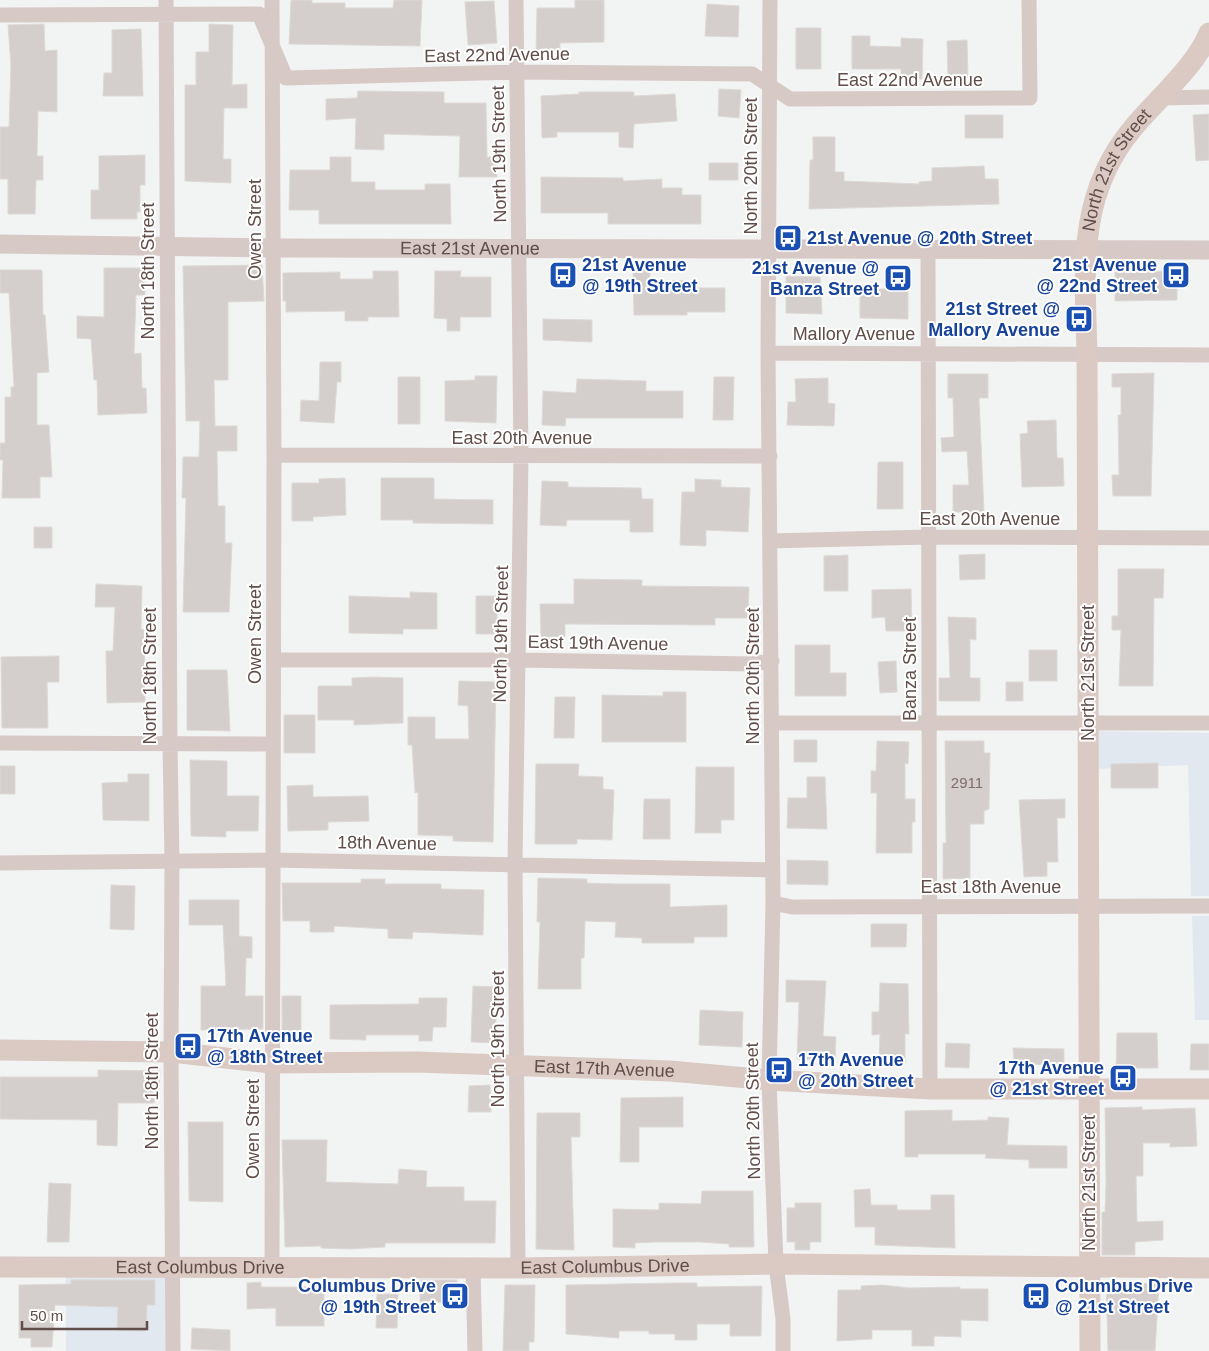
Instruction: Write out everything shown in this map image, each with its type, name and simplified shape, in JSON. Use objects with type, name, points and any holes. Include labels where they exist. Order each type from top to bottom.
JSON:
[{"type":"main road","name":"North 21st Street","points":[[1090,1351],[1087,353],[1085,250],[1096,195],[1108,167],[1131,129],[1196,55],[1209,33]]},
{"type":"main road","name":"East 17th Avenue","points":[[0,1050],[170,1052],[271,1063],[416,1062],[670,1071],[769,1080],[930,1089],[1209,1088]]},
{"type":"main road","name":"East Columbus Drive","points":[[0,1267],[518,1268],[776,1264],[1209,1268]]},
{"type":"street","name":"Owen Street","points":[[272,0],[274,248],[272,1268]]},
{"type":"street","name":"North 19th Street","points":[[516,0],[521,457],[515,864],[518,1268]]},
{"type":"street","name":"North 20th Street","points":[[770,0],[768,353],[773,903],[769,1080],[776,1264],[783,1319],[783,1351]]},
{"type":"street","name":"East 22nd Avenue","points":[[0,15],[166,7],[260,14],[286,78],[516,72],[752,74],[790,99],[1030,98],[1029,0]]},
{"type":"street","name":"North 18th Street","points":[[166,7],[166,246],[172,862],[170,1052],[173,1351]]},
{"type":"street","points":[[1160,98],[1209,97]]},
{"type":"street","name":"East 21st Avenue","points":[[0,244],[274,248],[1209,250]]},
{"type":"street","name":"Banza Street","points":[[928,250],[930,1089]]},
{"type":"street","name":"Mallory Avenue","points":[[768,353],[928,352],[1209,355]]},
{"type":"street","name":"East 20th Avenue","points":[[274,455],[521,457],[770,456]]},
{"type":"street","name":"East 20th Avenue","points":[[770,541],[928,537],[1209,538]]},
{"type":"street","name":"East 19th Avenue","points":[[274,660],[519,660],[751,664],[772,661]]},
{"type":"street","points":[[772,723],[1209,723]]},
{"type":"street","points":[[0,743],[272,744]]},
{"type":"street","name":"18th Avenue","points":[[0,863],[272,860],[772,870]]},
{"type":"street","name":"East 18th Avenue","points":[[773,903],[792,907],[929,905],[1209,906]]},
{"type":"street","points":[[473,1268],[475,1351]]},
{"type":"shaded area","points":[[1096,731],[1209,733],[1209,896],[1191,896],[1188,765],[1096,769]]},
{"type":"shaded area","points":[[1192,916],[1209,916],[1209,1020],[1195,1020]]},
{"type":"shaded area","points":[[66,1266],[170,1268],[170,1351],[66,1351]]},
{"type":"building","points":[[291,0],[312,0],[312,3],[345,3],[345,8],[393,8],[394,0],[422,0],[420,46],[289,44]]},
{"type":"building","points":[[575,0],[604,0],[604,42],[560,43],[560,51],[536,51],[537,8],[575,8]]},
{"type":"building","points":[[494,1],[497,43],[468,45],[465,2]]},
{"type":"building","points":[[707,4],[739,6],[738,37],[705,36]]},
{"type":"building","points":[[44,24],[45,51],[57,50],[57,112],[38,111],[37,156],[43,156],[43,180],[36,180],[35,214],[8,214],[8,179],[0,179],[0,127],[9,127],[11,66],[8,25]]},
{"type":"building","points":[[209,24],[233,25],[232,85],[247,84],[247,108],[224,108],[223,159],[231,159],[231,183],[185,181],[185,85],[196,85],[196,52],[209,52]]},
{"type":"building","points":[[796,28],[821,28],[821,69],[796,69]]},
{"type":"building","points":[[141,29],[143,96],[103,96],[104,73],[112,73],[112,30]]},
{"type":"building","points":[[852,36],[870,36],[870,46],[901,47],[901,38],[923,39],[922,79],[901,78],[901,69],[852,69]]},
{"type":"building","points":[[967,40],[968,78],[948,78],[947,41]]},
{"type":"building","points":[[719,89],[741,90],[739,118],[718,116]]},
{"type":"building","points":[[358,91],[444,92],[444,103],[486,103],[487,157],[497,157],[497,177],[459,177],[460,136],[384,134],[384,150],[355,149],[356,118],[326,120],[326,99],[357,98]]},
{"type":"building","points":[[579,92],[634,92],[634,96],[675,94],[677,121],[634,124],[633,148],[619,147],[619,132],[557,132],[557,137],[542,138],[541,96],[579,94]]},
{"type":"building","points":[[1209,114],[1209,160],[1196,161],[1193,115]]},
{"type":"building","points":[[965,115],[1003,115],[1003,138],[965,138]]},
{"type":"building","points":[[813,137],[835,137],[835,172],[844,172],[844,181],[919,184],[919,182],[932,181],[932,168],[984,166],[985,179],[998,179],[999,204],[809,209],[810,160],[813,160]]},
{"type":"building","points":[[145,155],[145,185],[140,185],[140,212],[137,212],[137,219],[91,219],[91,190],[99,190],[99,156]]},
{"type":"building","points":[[330,157],[351,157],[351,182],[375,182],[375,190],[425,190],[425,184],[450,184],[451,224],[319,224],[319,210],[289,210],[290,170],[330,170]]},
{"type":"building","points":[[709,163],[738,163],[738,180],[709,180]]},
{"type":"building","points":[[541,177],[623,178],[623,181],[662,179],[662,188],[682,188],[682,195],[701,195],[701,224],[608,224],[608,213],[541,213]]},
{"type":"building","points":[[262,265],[264,301],[228,302],[228,380],[214,380],[215,426],[237,426],[237,451],[217,451],[218,506],[225,506],[225,543],[232,543],[229,612],[183,612],[186,498],[182,498],[183,457],[199,457],[200,421],[186,421],[183,266]]},
{"type":"building","points":[[104,268],[145,268],[145,295],[136,295],[134,354],[141,353],[142,388],[146,388],[147,413],[98,415],[97,380],[94,380],[91,339],[77,338],[77,316],[104,317]]},
{"type":"building","points":[[0,270],[42,270],[43,315],[45,315],[49,372],[37,373],[37,425],[49,425],[52,477],[40,477],[40,498],[2,498],[3,460],[0,460],[0,443],[5,443],[5,397],[11,397],[11,387],[14,387],[9,293],[0,293]]},
{"type":"building","points":[[633,270],[650,270],[650,280],[688,281],[688,288],[725,288],[725,312],[687,312],[687,315],[634,315]]},
{"type":"building","points":[[373,271],[398,271],[399,317],[368,317],[368,321],[345,321],[345,311],[286,312],[286,301],[283,301],[283,273],[340,272],[340,279],[373,279]]},
{"type":"building","points":[[435,271],[461,271],[460,277],[491,277],[491,317],[460,317],[460,331],[447,331],[447,319],[434,318]]},
{"type":"building","points":[[1177,271],[1177,300],[1115,301],[1115,272]]},
{"type":"building","points":[[786,276],[820,277],[822,314],[786,313]]},
{"type":"building","points":[[860,289],[908,289],[908,319],[860,318]]},
{"type":"building","points":[[543,319],[592,320],[592,342],[543,340]]},
{"type":"building","points":[[320,362],[341,362],[341,382],[337,382],[334,423],[300,421],[301,400],[319,401]]},
{"type":"building","points":[[1154,373],[1151,496],[1113,496],[1112,475],[1119,475],[1118,415],[1121,415],[1121,387],[1112,387],[1112,374]]},
{"type":"building","points":[[948,374],[988,374],[988,398],[979,398],[984,512],[953,512],[953,485],[969,485],[967,451],[942,452],[941,438],[954,437],[953,398],[948,398]]},
{"type":"building","points":[[475,376],[497,376],[496,423],[445,421],[445,381],[475,380]]},
{"type":"building","points":[[398,377],[420,377],[420,424],[398,424]]},
{"type":"building","points":[[714,377],[734,377],[733,420],[713,420]]},
{"type":"building","points":[[828,378],[828,403],[835,404],[834,426],[787,425],[788,402],[796,402],[795,379]]},
{"type":"building","points":[[577,379],[646,381],[646,391],[683,391],[683,418],[566,418],[565,426],[542,425],[543,391],[576,393]]},
{"type":"building","points":[[1056,420],[1057,458],[1063,458],[1064,486],[1022,487],[1020,434],[1028,433],[1027,421]]},
{"type":"building","points":[[878,462],[903,462],[903,509],[877,509]]},
{"type":"building","points":[[345,478],[346,515],[313,517],[313,521],[292,521],[292,483],[319,483],[319,479]]},
{"type":"building","points":[[381,478],[434,478],[434,499],[493,500],[493,524],[413,523],[413,520],[381,520]]},
{"type":"building","points":[[695,479],[721,480],[721,487],[750,488],[748,532],[706,530],[706,546],[680,545],[682,492],[695,492]]},
{"type":"building","points":[[542,481],[568,482],[568,487],[641,488],[642,499],[653,499],[653,532],[630,532],[630,520],[567,520],[566,526],[540,525]]},
{"type":"building","points":[[34,527],[52,527],[52,548],[34,548]]},
{"type":"building","points":[[985,554],[985,579],[960,580],[959,555]]},
{"type":"building","points":[[848,555],[848,591],[824,591],[824,556]]},
{"type":"building","points":[[1118,569],[1164,569],[1163,598],[1154,598],[1153,686],[1119,686],[1121,630],[1112,630],[1112,616],[1118,616]]},
{"type":"building","points":[[574,579],[642,580],[642,586],[749,587],[748,618],[715,618],[715,625],[565,624],[565,637],[541,637],[540,604],[574,604]]},
{"type":"building","points":[[96,584],[142,586],[141,629],[144,630],[145,702],[107,703],[106,651],[113,651],[115,607],[95,607]]},
{"type":"building","points":[[911,589],[912,631],[886,631],[885,617],[872,618],[872,590]]},
{"type":"building","points":[[410,592],[437,593],[437,629],[403,629],[403,634],[349,633],[349,596],[410,598]]},
{"type":"building","points":[[476,596],[497,596],[497,634],[476,634]]},
{"type":"building","points":[[948,617],[976,618],[976,640],[970,639],[970,678],[980,678],[980,701],[939,701],[939,678],[950,678]]},
{"type":"building","points":[[795,645],[830,645],[830,673],[846,673],[846,696],[795,696]]},
{"type":"building","points":[[1029,650],[1057,650],[1057,681],[1029,681]]},
{"type":"building","points":[[59,656],[59,682],[47,682],[48,728],[2,728],[1,657]]},
{"type":"building","points":[[896,661],[897,692],[880,693],[878,662]]},
{"type":"building","points":[[187,670],[227,670],[230,731],[187,730]]},
{"type":"building","points":[[352,678],[403,678],[403,723],[354,725],[354,720],[318,720],[318,686],[352,686]]},
{"type":"building","points":[[459,681],[496,682],[493,842],[453,841],[453,836],[418,835],[418,792],[415,793],[412,745],[408,745],[408,717],[435,717],[435,739],[469,739],[468,706],[458,705]]},
{"type":"building","points":[[1006,682],[1023,682],[1023,701],[1006,701]]},
{"type":"building","points":[[663,692],[686,692],[686,742],[602,742],[602,695],[663,696]]},
{"type":"building","points":[[555,697],[575,697],[574,738],[554,738]]},
{"type":"building","points":[[284,715],[315,715],[315,753],[284,753]]},
{"type":"building","points":[[794,740],[817,740],[817,762],[794,762]]},
{"type":"building","points":[[877,741],[909,742],[908,764],[905,763],[905,799],[915,799],[915,822],[912,822],[912,853],[876,853],[877,793],[871,793],[871,771],[876,771]]},
{"type":"building","points":[[945,741],[984,741],[984,753],[990,753],[989,809],[984,811],[984,824],[970,824],[970,878],[943,879],[943,843],[946,843]]},
{"type":"building","points":[[190,760],[227,761],[227,796],[259,796],[258,831],[226,831],[226,837],[191,836]]},
{"type":"building","points":[[1158,763],[1158,788],[1111,788],[1111,764]]},
{"type":"building","points":[[536,764],[579,764],[578,776],[603,777],[603,789],[614,790],[612,840],[577,839],[577,844],[535,844]]},
{"type":"building","points":[[0,766],[15,766],[15,794],[0,794]]},
{"type":"building","points":[[696,767],[734,767],[734,820],[721,820],[721,833],[695,833]]},
{"type":"building","points":[[128,774],[149,774],[149,821],[103,820],[102,783],[128,782]]},
{"type":"building","points":[[807,777],[825,777],[827,829],[787,828],[788,798],[807,798]]},
{"type":"building","points":[[313,785],[313,797],[368,796],[369,821],[328,822],[328,830],[288,831],[287,786]]},
{"type":"building","points":[[644,799],[670,799],[670,839],[643,839]]},
{"type":"building","points":[[1065,799],[1065,818],[1057,818],[1058,862],[1047,862],[1047,876],[1024,877],[1019,800]]},
{"type":"building","points":[[787,860],[828,861],[828,885],[787,884]]},
{"type":"building","points":[[538,878],[587,879],[587,883],[670,884],[670,907],[727,905],[727,937],[694,937],[694,943],[642,943],[642,938],[615,937],[616,922],[585,921],[584,958],[581,958],[581,989],[538,989],[540,922],[537,922]]},
{"type":"building","points":[[361,879],[385,879],[385,884],[441,884],[441,889],[484,890],[483,935],[413,932],[412,939],[388,938],[388,929],[334,926],[334,932],[310,932],[310,921],[283,921],[282,883],[361,883]]},
{"type":"building","points":[[111,885],[135,886],[134,930],[110,929]]},
{"type":"building","points":[[189,900],[239,900],[239,936],[252,937],[252,958],[246,958],[245,996],[263,996],[263,1029],[201,1030],[201,986],[226,986],[223,925],[189,925]]},
{"type":"building","points":[[871,924],[907,924],[906,947],[871,947]]},
{"type":"building","points":[[786,980],[826,981],[823,1036],[836,1037],[835,1060],[797,1059],[799,1002],[786,1002]]},
{"type":"building","points":[[880,983],[908,984],[909,1034],[905,1034],[905,1063],[879,1063],[880,1034],[872,1035],[872,1012],[879,1012]]},
{"type":"building","points":[[473,986],[497,987],[495,1043],[471,1042]]},
{"type":"building","points":[[282,996],[301,996],[301,1040],[282,1040]]},
{"type":"building","points":[[419,998],[447,998],[446,1027],[433,1027],[432,1041],[419,1041],[419,1035],[366,1035],[366,1040],[330,1039],[330,1005],[419,1004]]},
{"type":"building","points":[[700,1010],[743,1012],[742,1047],[699,1045]]},
{"type":"building","points":[[1117,1033],[1157,1033],[1158,1068],[1116,1068]]},
{"type":"building","points":[[946,1043],[970,1044],[969,1068],[945,1067]]},
{"type":"building","points":[[1191,1044],[1209,1044],[1209,1070],[1190,1070]]},
{"type":"building","points":[[1013,1048],[1064,1049],[1064,1065],[1014,1064]]},
{"type":"building","points":[[98,1070],[160,1071],[159,1096],[155,1096],[154,1103],[118,1103],[117,1146],[97,1145],[97,1120],[0,1119],[0,1077],[98,1077]]},
{"type":"building","points":[[490,1085],[491,1112],[468,1112],[469,1086]]},
{"type":"building","points":[[683,1097],[683,1127],[639,1127],[639,1162],[620,1162],[621,1098]]},
{"type":"building","points":[[1142,1107],[1142,1110],[1195,1108],[1197,1146],[1170,1147],[1170,1143],[1143,1143],[1143,1176],[1136,1176],[1137,1222],[1163,1221],[1163,1240],[1135,1242],[1135,1255],[1102,1255],[1102,1212],[1105,1212],[1106,1182],[1105,1108]]},
{"type":"building","points":[[952,1110],[952,1121],[988,1120],[988,1117],[1009,1118],[1007,1145],[1067,1146],[1067,1168],[1029,1168],[1029,1160],[985,1158],[986,1154],[918,1154],[918,1157],[905,1157],[905,1111]]},
{"type":"building","points":[[537,1113],[580,1113],[580,1137],[571,1137],[574,1250],[536,1249]]},
{"type":"building","points":[[188,1122],[223,1122],[223,1202],[189,1201]]},
{"type":"building","points":[[282,1140],[327,1140],[326,1182],[398,1184],[399,1169],[427,1171],[426,1187],[464,1187],[464,1201],[496,1201],[495,1243],[385,1243],[385,1247],[350,1249],[321,1248],[321,1246],[285,1247]]},
{"type":"building","points":[[49,1183],[71,1184],[69,1242],[47,1242]]},
{"type":"building","points":[[870,1189],[871,1205],[897,1205],[897,1210],[931,1210],[931,1195],[954,1195],[955,1248],[875,1245],[875,1227],[855,1227],[854,1190]]},
{"type":"building","points":[[702,1191],[753,1191],[754,1247],[729,1247],[729,1244],[700,1242],[657,1242],[635,1243],[635,1248],[613,1247],[613,1209],[659,1210],[659,1203],[701,1204]]},
{"type":"building","points":[[795,1203],[821,1203],[821,1242],[810,1242],[810,1250],[795,1250],[795,1242],[787,1242],[787,1208],[795,1208]]},
{"type":"building","points":[[71,1280],[155,1280],[155,1305],[147,1305],[146,1331],[117,1330],[118,1307],[55,1305],[52,1347],[31,1347],[31,1338],[19,1338],[19,1285],[71,1284]]},
{"type":"building","points":[[420,1280],[457,1280],[457,1303],[420,1302]]},
{"type":"building","points":[[261,1282],[261,1287],[324,1287],[324,1326],[276,1326],[276,1308],[247,1309],[247,1283]]},
{"type":"building","points":[[1106,1282],[1159,1284],[1155,1351],[1108,1351]]},
{"type":"building","points":[[697,1283],[697,1287],[762,1286],[761,1336],[730,1336],[730,1324],[697,1324],[697,1340],[675,1340],[675,1334],[649,1334],[649,1331],[619,1331],[619,1338],[566,1334],[566,1285]]},
{"type":"building","points":[[505,1285],[535,1285],[534,1342],[529,1342],[529,1351],[503,1351]]},
{"type":"building","points":[[882,1285],[910,1288],[960,1287],[960,1289],[988,1289],[988,1321],[961,1320],[961,1337],[934,1336],[934,1346],[912,1346],[912,1330],[872,1330],[872,1339],[837,1341],[838,1290],[861,1290],[861,1286]]},
{"type":"building","points":[[377,1294],[398,1294],[397,1328],[376,1328]]},
{"type":"building","points":[[192,1328],[230,1330],[230,1351],[191,1349]]},
{"type":"place","name":"21st Avenue @ 20th Street","points":[[788,238]]},
{"type":"place","name":"21st Avenue @ 19th Street","points":[[563,275]]},
{"type":"place","name":"21st Avenue @ 22nd Street","points":[[1176,275]]},
{"type":"place","name":"21st Avenue @ Banza Street","points":[[898,278]]},
{"type":"place","name":"21st Street @ Mallory Avenue","points":[[1079,319]]},
{"type":"place","name":"17th Avenue @ 18th Street","points":[[188,1046]]},
{"type":"place","name":"17th Avenue @ 20th Street","points":[[779,1070]]},
{"type":"place","name":"17th Avenue @ 21st Street","points":[[1123,1078]]},
{"type":"place","name":"Columbus Drive @ 19th Street","points":[[455,1296]]},
{"type":"place","name":"Columbus Drive @ 21st Street","points":[[1036,1296]]}]
